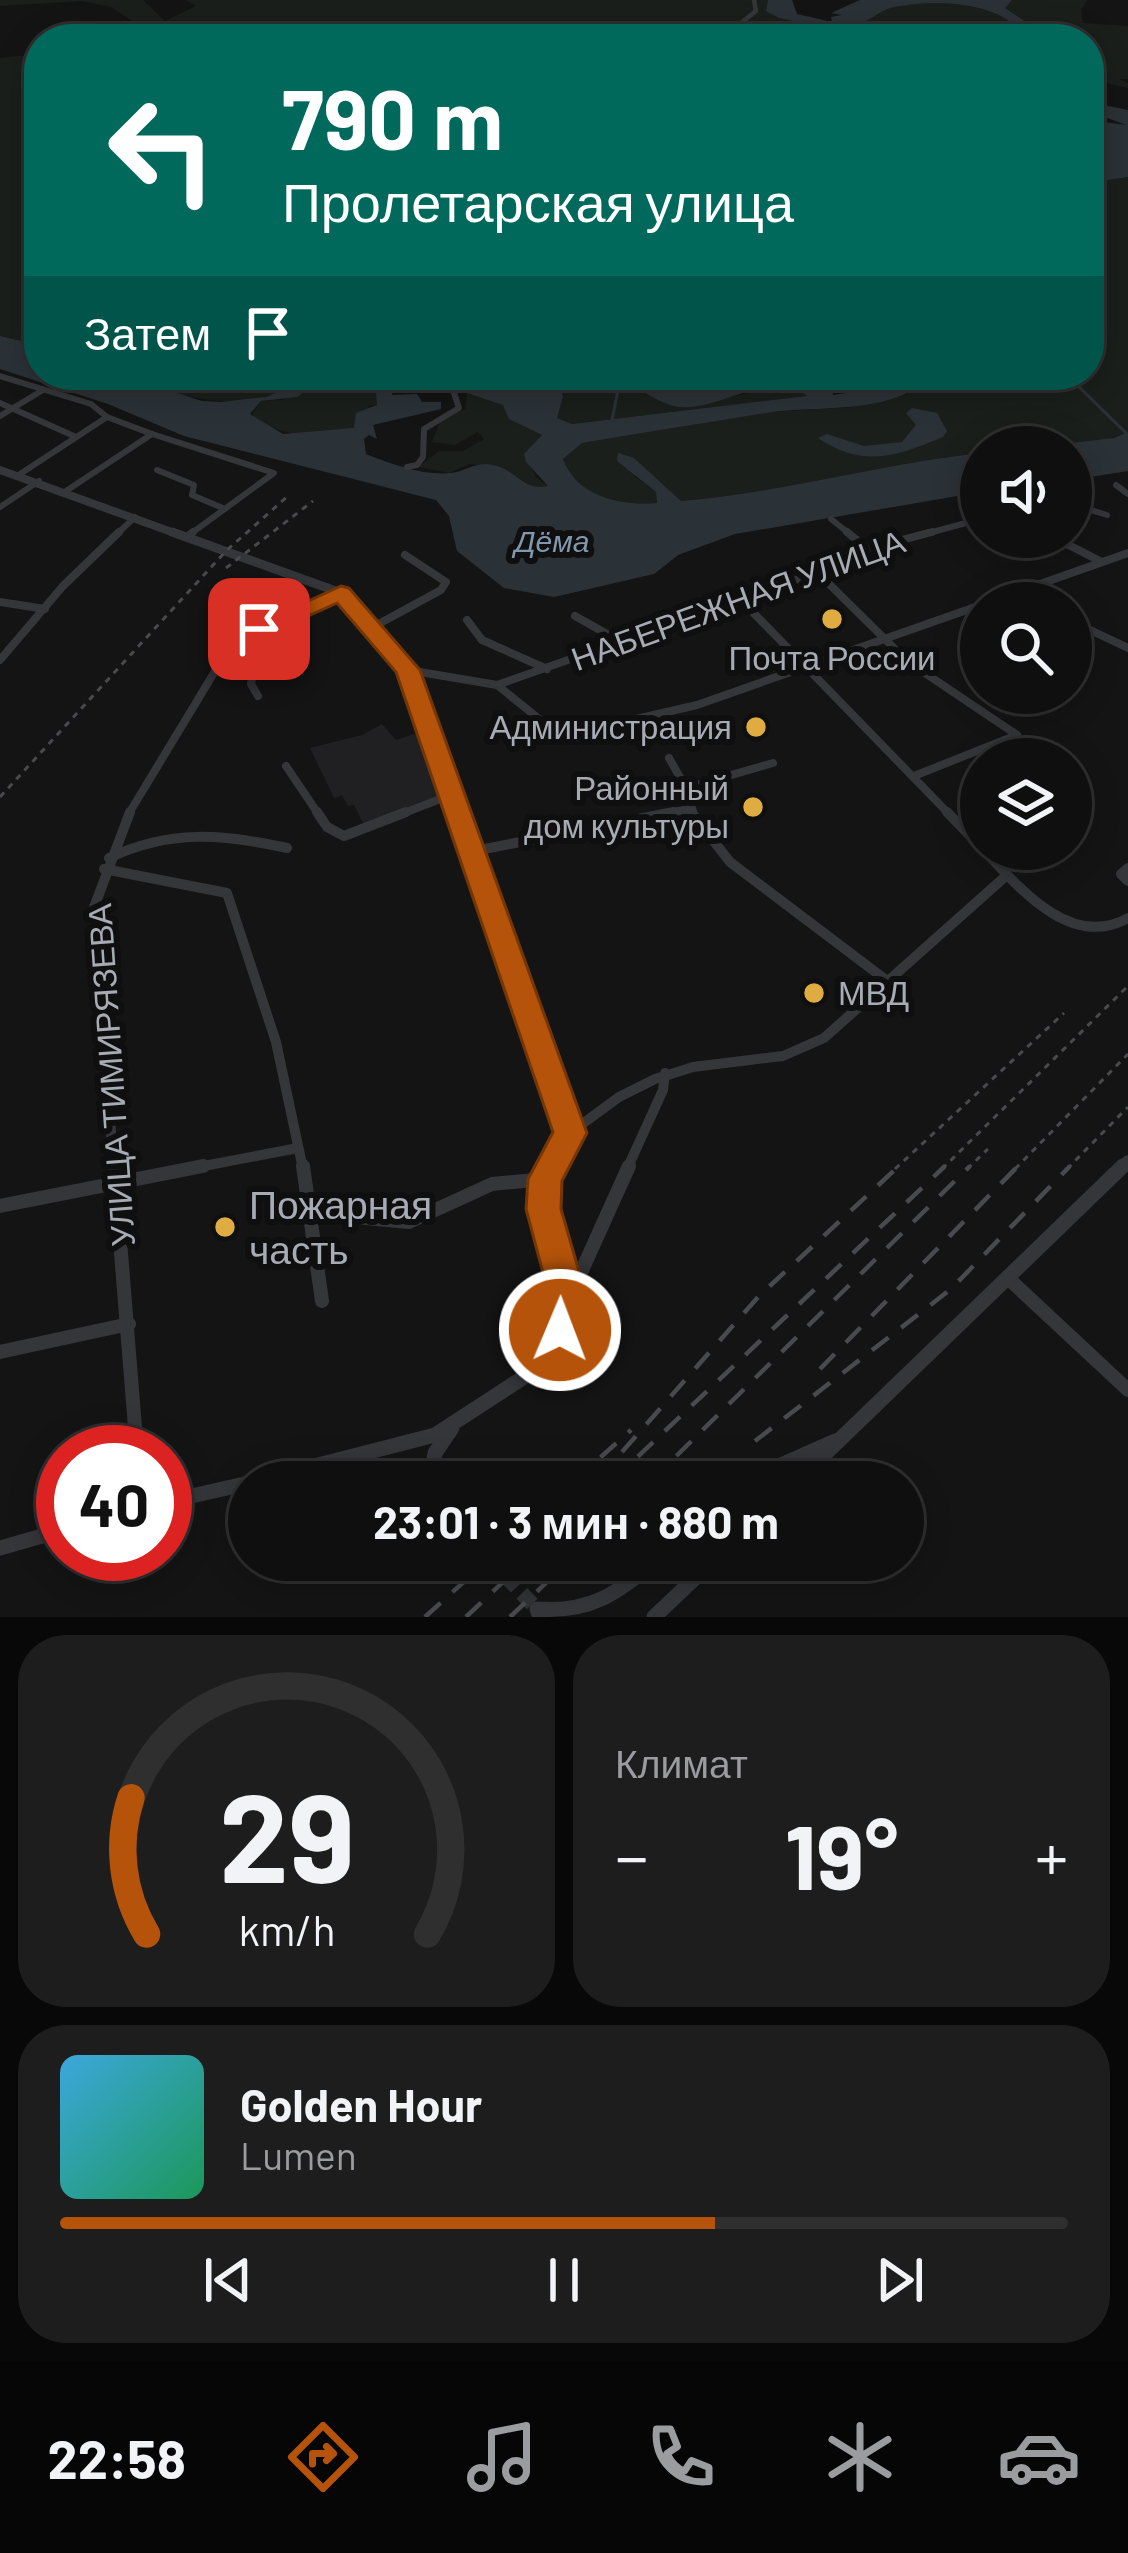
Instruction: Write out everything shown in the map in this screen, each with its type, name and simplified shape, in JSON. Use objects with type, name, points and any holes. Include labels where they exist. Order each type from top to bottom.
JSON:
[{"type":"street","points":[[740,24],[756,11],[754,0]]},
{"type":"street","points":[[0,416],[43,390],[91,404],[107,417],[152,434],[272,471],[188,536]]},
{"type":"street","points":[[406,467],[417,465],[423,457],[422,433],[432,421],[460,407],[454,390]]},
{"type":"street","points":[[0,403],[76,437]]},
{"type":"street","points":[[17,476],[107,417]]},
{"type":"street","points":[[66,491],[152,434]]},
{"type":"street","points":[[0,470],[344,594],[373,627],[408,670],[570,1133]]},
{"type":"street","points":[[157,470],[194,485],[192,495],[225,509]]},
{"type":"street","points":[[0,507],[39,481]]},
{"type":"street","points":[[1116,485],[1128,494]]},
{"type":"street","points":[[1092,510],[1107,515]]},
{"type":"street","points":[[0,660],[135,517]]},
{"type":"street","points":[[831,519],[868,549]]},
{"type":"street","name":"НАБЕРЕЖНАЯ УЛИЦА","points":[[497,685],[741,600],[868,549],[960,525]]},
{"type":"street","points":[[1046,582],[1128,553]]},
{"type":"street","points":[[373,627],[441,590],[446,581],[405,556]]},
{"type":"street","points":[[1092,557],[1102,562]]},
{"type":"street","points":[[817,572],[907,661],[1016,735],[914,776]]},
{"type":"street","points":[[258,696],[251,684],[254,665],[244,653],[249,638],[271,621],[344,594]]},
{"type":"street","points":[[741,600],[960,825]]},
{"type":"street","points":[[0,602],[45,609]]},
{"type":"street","points":[[408,670],[497,685],[543,722],[575,729],[698,705],[960,612]]},
{"type":"street","points":[[575,616],[623,643]]},
{"type":"street","points":[[467,620],[482,640],[547,669]]},
{"type":"street","points":[[1092,631],[1128,648]]},
{"type":"street","name":"УЛИЦА ТИМИРЯЗЕВА","points":[[135,1425],[93,910],[107,863],[224,658]]},
{"type":"street","points":[[670,758],[686,788],[688,809],[730,862],[886,980]]},
{"type":"street","points":[[686,788],[773,763]]},
{"type":"street","points":[[286,766],[327,827],[344,836],[453,794]]},
{"type":"street","points":[[474,851],[688,809]]},
{"type":"street","points":[[107,863],[144,838],[174,834],[242,838],[286,848]]},
{"type":"street","points":[[107,863],[157,884],[227,893],[250,949],[298,1148],[313,1214],[322,1301]]},
{"type":"street","points":[[1128,868],[1121,874],[1128,881]]},
{"type":"street","points":[[1002,870],[1059,920],[1100,929],[1128,918]]},
{"type":"street","points":[[569,1299],[544,1209],[545,1179],[570,1133],[605,1103],[664,1073],[777,1061],[800,1053],[824,1038],[1006,875]]},
{"type":"street","points":[[343,1461],[435,1435],[538,1368],[560,1330],[569,1299],[663,1090],[664,1073]]},
{"type":"street","points":[[0,1206],[298,1148]]},
{"type":"street","points":[[818,1461],[1128,1161]]},
{"type":"street","points":[[313,1214],[334,1212],[410,1222],[492,1184],[545,1179]]},
{"type":"street","points":[[1010,1280],[1128,1390]]},
{"type":"street","points":[[0,1352],[129,1324]]},
{"type":"street","points":[[434,1461],[458,1420]]},
{"type":"street","points":[[790,1461],[844,1437]]},
{"type":"street","points":[[192,1496],[228,1487]]},
{"type":"street","points":[[0,1548],[36,1538]]},
{"type":"street","points":[[540,1617],[537,1609],[572,1615],[610,1601],[632,1581]]},
{"type":"street","points":[[654,1617],[692,1581]]},
{"type":"shaded area","points":[[0,0],[143,0],[165,21],[196,6],[186,0],[768,0],[766,11],[809,24],[134,24],[111,7],[82,1],[0,6]]},
{"type":"shaded area","points":[[1012,0],[1087,0],[1081,10],[1083,23],[1098,24],[1029,24],[1004,7]]},
{"type":"shaded area","points":[[935,3],[970,6],[1013,24],[857,24],[888,8]]},
{"type":"shaded area","points":[[1104,24],[1128,26],[1128,79],[1119,79],[1128,88],[1104,82]]},
{"type":"shaded area","points":[[24,56],[24,342],[0,336],[0,58]]},
{"type":"shaded area","points":[[1128,177],[1128,432],[1092,442],[1092,426],[960,426],[960,456],[681,501],[634,458],[634,476],[656,492],[657,503],[629,503],[589,490],[563,459],[582,443],[770,412],[854,407],[912,390],[1104,390],[1104,181]]},
{"type":"shaded area","points":[[164,390],[283,390],[227,401]]},
{"type":"shaded area","points":[[302,390],[379,390],[377,405],[369,406],[357,425],[327,436],[300,435],[250,418],[261,401],[282,400]]},
{"type":"shaded area","points":[[553,390],[642,390],[681,407],[763,390],[797,390],[809,396],[572,424],[557,418]]},
{"type":"shaded area","points":[[467,393],[504,405],[519,424],[543,436],[524,454],[536,477],[549,487],[535,488],[509,472],[470,464],[449,473],[418,467],[439,451],[463,451],[484,439],[478,432],[455,445],[432,442],[440,422],[465,409]]},
{"type":"shaded area","points":[[382,724],[396,740],[423,731],[445,794],[366,828],[354,805],[348,806],[342,795],[334,798],[310,748],[362,735]]},
{"type":"water","points":[[768,0],[792,0],[797,14],[832,22],[831,17],[842,15],[831,13],[860,0],[1012,0],[1005,8],[1029,24],[1013,24],[987,10],[954,4],[890,8],[857,24],[809,24],[766,11]]},
{"type":"water","points":[[1104,105],[1128,110],[1128,177],[1104,181],[1104,122],[1126,125],[1104,117]]},
{"type":"water","name":"Дёма","points":[[0,336],[24,342],[24,377],[0,369]]},
{"type":"water","name":"Дёма","points":[[65,390],[167,390],[221,402],[307,390],[297,397],[261,401],[250,414],[283,434],[354,428],[356,413],[377,405],[378,390],[417,394],[422,402],[441,402],[441,409],[373,425],[377,439],[369,435],[364,439],[366,454],[429,473],[489,464],[540,487],[548,486],[524,454],[542,435],[509,419],[503,405],[466,390],[560,390],[563,396],[557,418],[572,424],[807,396],[797,390],[832,390],[833,395],[912,390],[876,403],[766,413],[582,443],[563,459],[589,490],[643,504],[657,503],[656,492],[617,461],[618,453],[634,458],[681,501],[960,456],[960,496],[735,534],[678,555],[654,574],[554,597],[504,588],[457,551],[449,516],[436,500],[184,436]]},
{"type":"water","name":"Дёма","points":[[641,390],[756,390],[696,406],[681,407]]},
{"type":"water","points":[[912,408],[937,413],[947,431],[943,437],[879,456],[850,453],[818,438],[827,434],[864,446],[902,442],[916,425],[906,413]]},
{"type":"water","points":[[1128,432],[1128,471],[1092,477],[1092,441]]},
{"type":"waterway","points":[[612,420],[618,390]]},
{"type":"waterway","points":[[1082,390],[1126,433]]},
{"type":"tunnel","points":[[510,1581],[537,1609]]},
{"type":"railway","points":[[0,797],[226,551],[289,495]]},
{"type":"railway","points":[[226,568],[313,501]]},
{"type":"railway","points":[[942,1169],[1128,986]]},
{"type":"railway","points":[[895,1169],[1064,1013]]},
{"type":"railway","points":[[1015,1169],[1128,1054]]},
{"type":"railway","points":[[1067,1169],[1128,1107]]},
{"type":"railway","points":[[967,1169],[988,1149]]},
{"type":"railway","points":[[622,1452],[758,1297],[899,1166]]},
{"type":"railway","points":[[633,1461],[945,1166]]},
{"type":"railway","points":[[671,1461],[970,1166]]},
{"type":"railway","points":[[820,1369],[1018,1166]]},
{"type":"railway","points":[[755,1441],[951,1289],[1070,1166]]},
{"type":"railway","points":[[596,1461],[631,1430]]},
{"type":"railway","points":[[425,1617],[465,1581]]},
{"type":"railway","points":[[466,1617],[504,1581]]},
{"type":"railway","points":[[510,1617],[548,1581]]},
{"type":"place","name":"Почта России","points":[[832,619]]},
{"type":"place","name":"Администрация","points":[[756,727]]},
{"type":"place","name":"Районный дом культуры","points":[[753,807]]},
{"type":"place","name":"МВД","points":[[814,993]]},
{"type":"place","name":"Пожарная часть","points":[[225,1227]]},
{"type":"route","points":[[259,629],[341,593],[408,670],[570,1133],[545,1179],[544,1209],[551,1245],[569,1299],[560,1330]]}]
